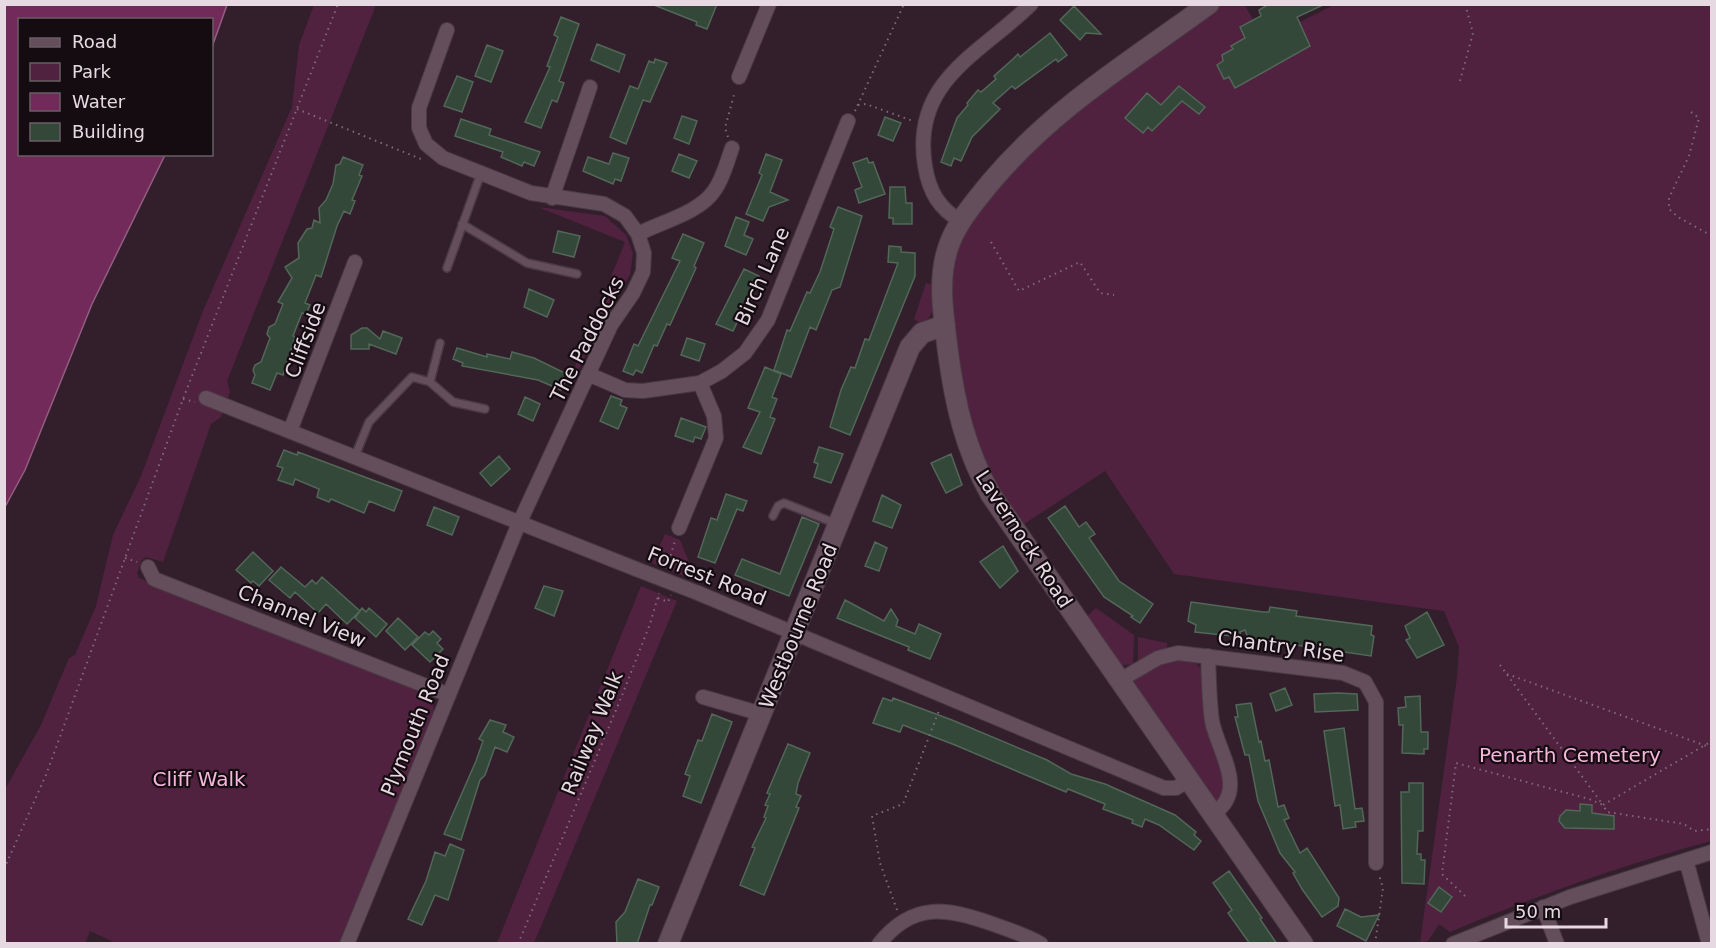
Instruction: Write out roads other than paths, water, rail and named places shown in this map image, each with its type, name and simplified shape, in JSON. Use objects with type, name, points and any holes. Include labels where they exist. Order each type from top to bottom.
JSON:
[{"type":"main road","name":"Lavernock Road","points":[[1199,7],[1113,70],[1058,115],[995,177],[961,221],[945,259],[942,283],[945,326],[956,408],[973,460],[991,495],[1303,944]]},
{"type":"main road","name":"Westbourne Road","points":[[668,944],[913,341],[922,333],[945,326]]},
{"type":"street","points":[[739,76],[769,4]]},
{"type":"street","points":[[961,221],[945,210],[933,195],[924,162],[927,126],[936,95],[954,70],[1030,4]]},
{"type":"street","points":[[447,30],[419,108],[421,136],[434,153],[481,173],[531,193],[552,198],[604,204],[625,216],[638,234],[658,223],[697,208],[706,200],[718,184],[732,148]]},
{"type":"street","points":[[552,198],[590,87]]},
{"type":"street","name":"Birch Lane","points":[[588,374],[634,392],[700,383],[734,363],[764,329],[848,121]]},
{"type":"street","name":"The Paddocks","points":[[520,522],[611,325],[633,292],[642,272],[644,253],[638,234]]},
{"type":"street","name":"Cliffside","points":[[290,431],[355,262]]},
{"type":"street","points":[[679,528],[716,438],[714,416],[700,383]]},
{"type":"street","name":"Forrest Road","points":[[206,398],[698,593],[1164,788],[1176,788],[1189,780]]},
{"type":"street","name":"Plymouth Road","points":[[347,944],[520,522]]},
{"type":"street","name":"Channel View","points":[[148,567],[154,579],[448,695]]},
{"type":"street","name":"Chantry Rise","points":[[1120,680],[1167,655],[1178,653],[1343,673],[1356,677],[1371,689],[1376,702],[1376,863]]},
{"type":"street","points":[[1208,656],[1212,720],[1231,779],[1226,801],[1213,814]]},
{"type":"street","points":[[703,697],[762,714]]},
{"type":"street","points":[[1453,944],[1543,907],[1712,852]]},
{"type":"street","points":[[1686,860],[1709,944]]},
{"type":"street","points":[[1543,907],[1557,944]]},
{"type":"street","points":[[879,944],[900,922],[922,913],[943,910],[996,925],[1041,944]]},
{"type":"lane","points":[[447,268],[481,173]]},
{"type":"lane","points":[[462,224],[527,263],[577,274]]},
{"type":"lane","points":[[429,382],[440,343]]},
{"type":"lane","points":[[355,456],[369,422],[412,377],[429,382],[453,402],[485,409]]},
{"type":"lane","points":[[773,516],[778,506],[784,503],[839,525]]},
{"type":"water","points":[[5,4],[227,5],[213,44],[213,18],[18,18],[18,156],[165,156],[92,304],[25,470],[5,507]]},
{"type":"park label","name":"Penarth Cemetery","points":[[1570,755]]},
{"type":"park label","name":"Cliff Walk","points":[[199,779]]}]
